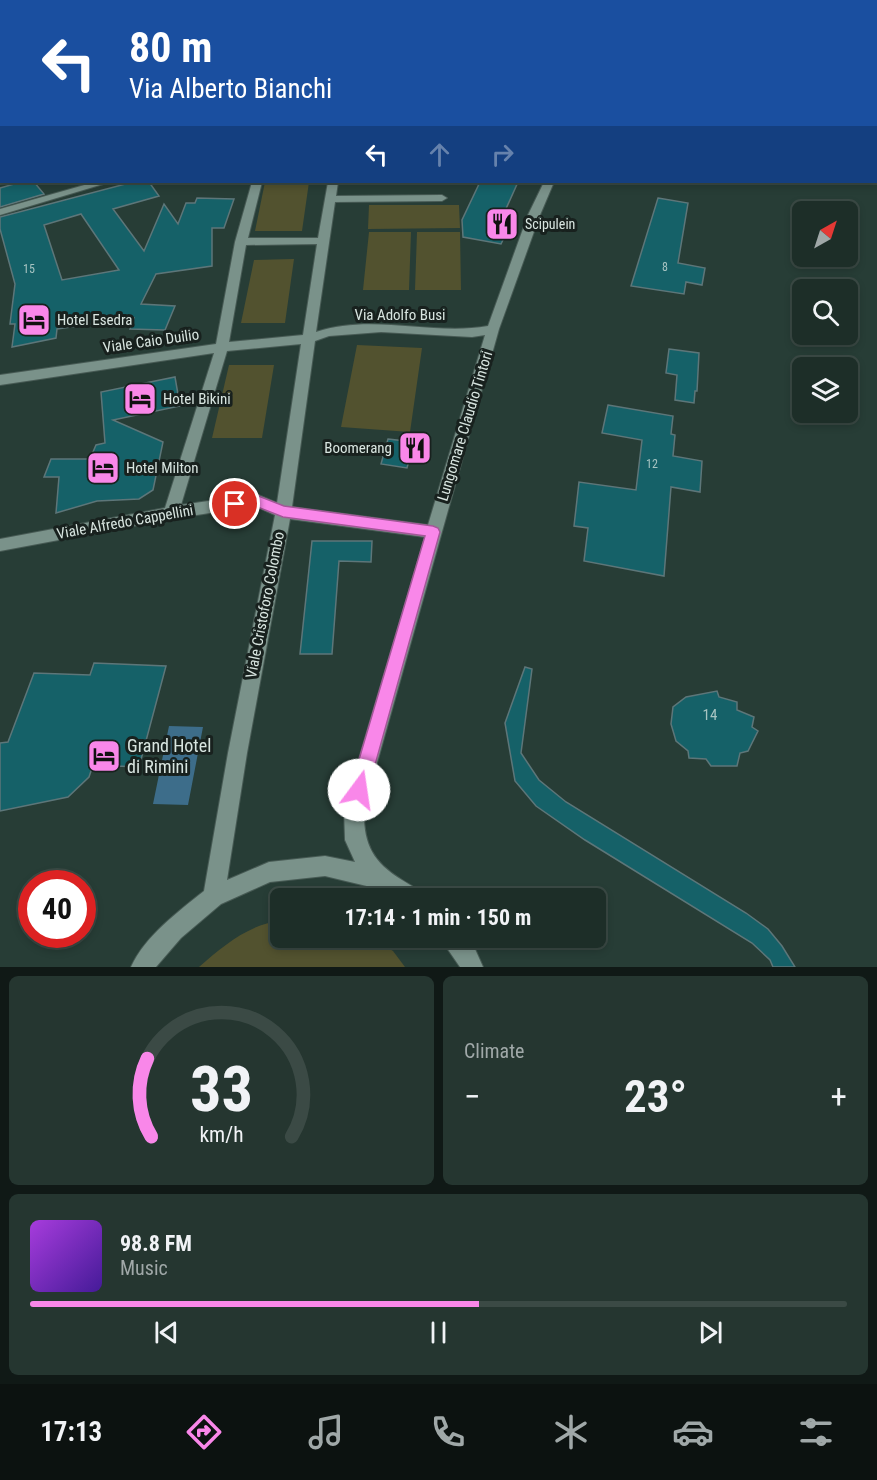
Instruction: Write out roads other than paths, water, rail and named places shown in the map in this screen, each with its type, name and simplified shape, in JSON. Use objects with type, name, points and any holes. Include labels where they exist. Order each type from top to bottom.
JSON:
[{"type":"street","points":[[0,212],[102,183]]},
{"type":"street","points":[[171,513],[222,347],[241,242],[257,183]]},
{"type":"street","name":"Viale Cristoforo Colombo","points":[[214,897],[223,820],[283,512],[321,242],[333,183]]},
{"type":"street","name":"Lungomare Claudio Tintori","points":[[379,878],[356,847],[353,833],[354,809],[493,329],[534,215],[549,183]]},
{"type":"street","points":[[330,199],[442,198]]},
{"type":"street","points":[[241,242],[321,242]]},
{"type":"street","name":"Via Adolfo Busi","points":[[307,339],[328,332],[381,328],[472,333],[493,329]]},
{"type":"street","name":"Viale Caio Duilio","points":[[0,380],[222,347],[307,339]]},
{"type":"street","name":"Viale Alfredo Cappellini","points":[[0,545],[171,513],[256,500],[283,512],[433,532]]},
{"type":"street","points":[[142,967],[173,930],[214,897],[269,872],[325,866],[379,878],[396,888]]},
{"type":"street","points":[[460,948],[472,967]]},
{"type":"water","points":[[169,726],[203,727],[188,805],[153,804]]},
{"type":"place","name":"Scipulein","points":[[502,224]]},
{"type":"place","name":"Hotel Esedra","points":[[34,320]]},
{"type":"place","name":"Hotel Bikini","points":[[140,399]]},
{"type":"place","name":"Boomerang","points":[[415,448]]},
{"type":"place","name":"Hotel Milton","points":[[103,468]]},
{"type":"place","name":"Grand Hotel di Rimini","points":[[104,756]]}]
